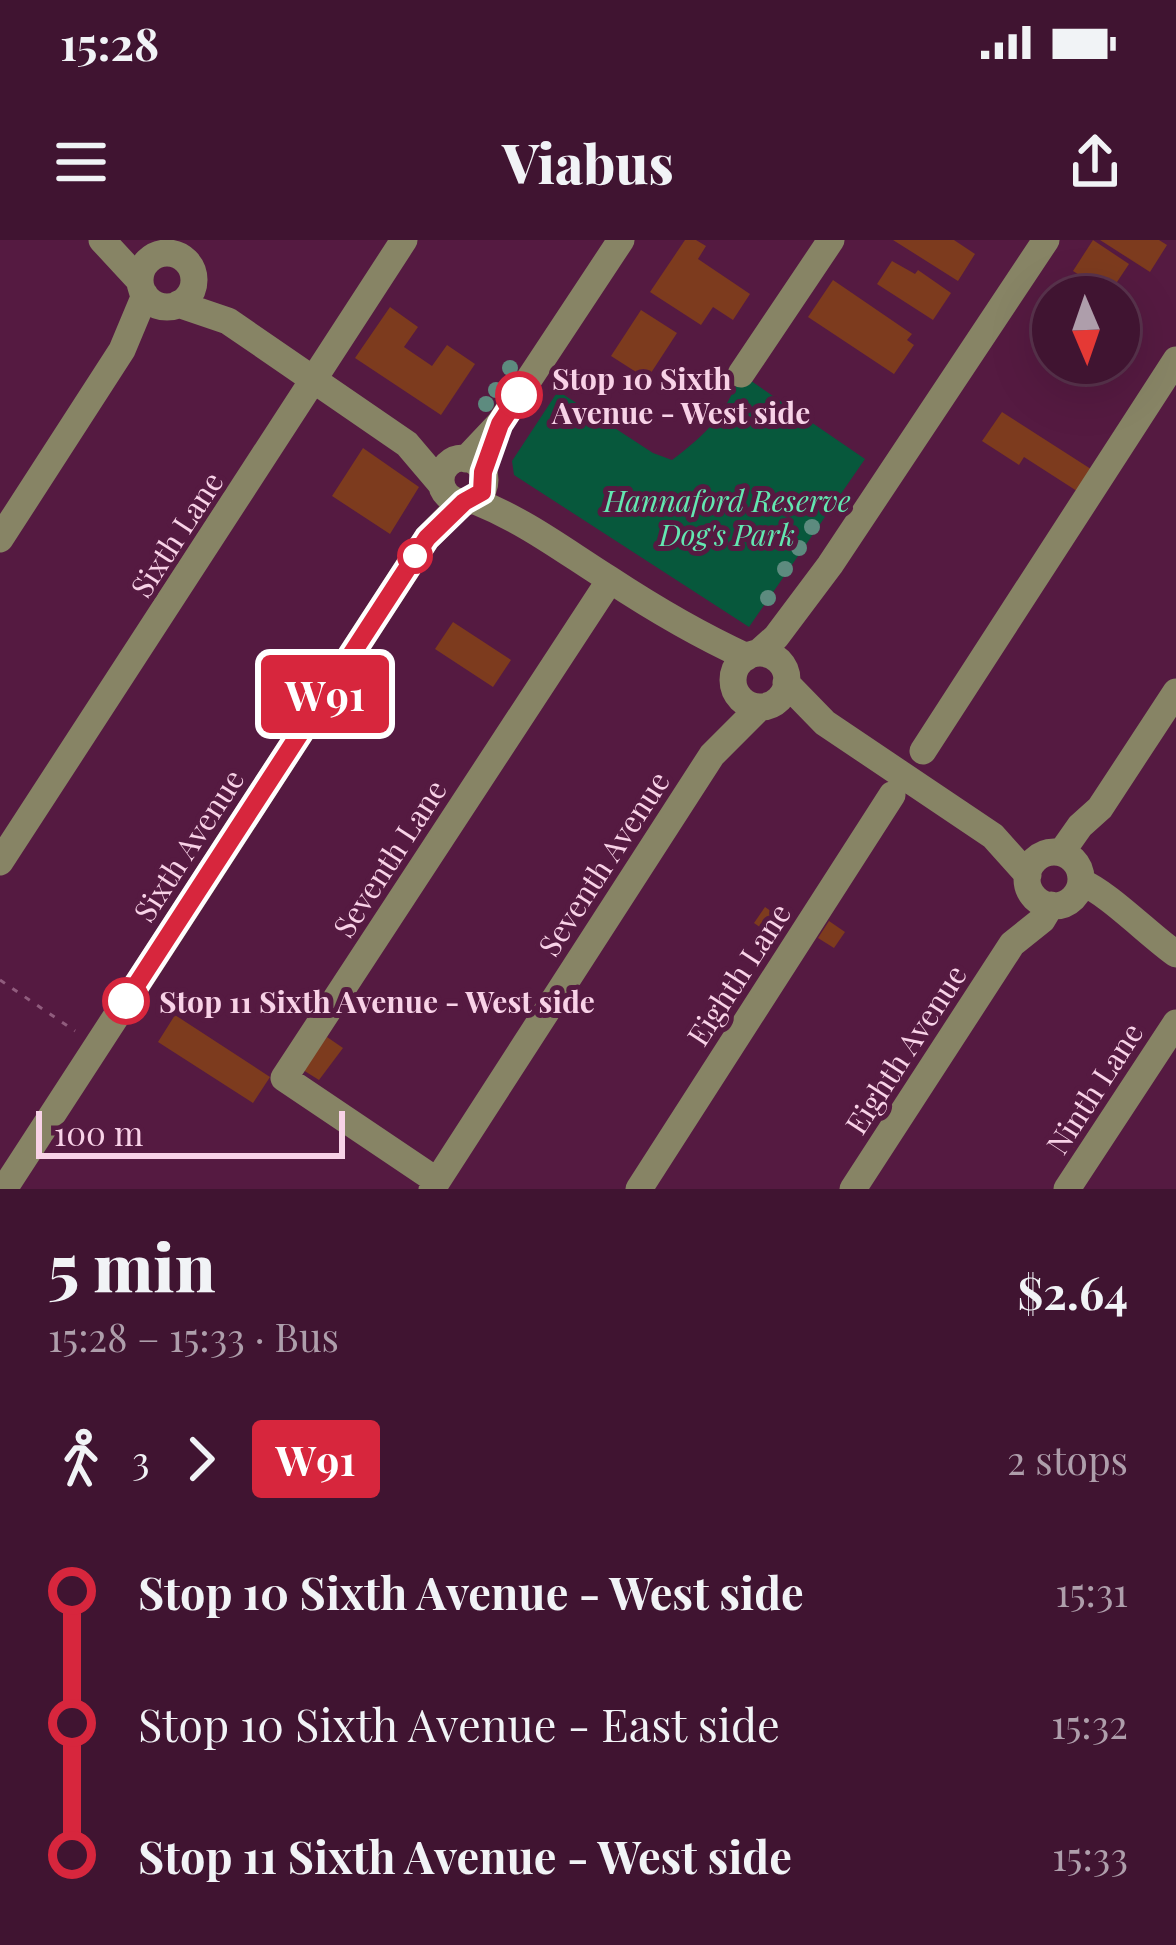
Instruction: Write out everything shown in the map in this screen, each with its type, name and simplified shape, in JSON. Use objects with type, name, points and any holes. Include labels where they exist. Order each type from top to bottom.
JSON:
[{"type":"street","points":[[102,240],[207,293],[228,321],[610,580],[666,613],[743,670]]},
{"type":"street","points":[[118,240],[142,246],[172,273]]},
{"type":"street","name":"Sixth Lane","points":[[0,862],[404,240]]},
{"type":"street","name":"Sixth Avenue","points":[[4,1189],[621,240]]},
{"type":"street","points":[[741,374],[831,240]]},
{"type":"street","name":"Seventh Avenue","points":[[435,1185],[712,754],[743,670],[776,638],[830,565],[1046,240]]},
{"type":"street","points":[[0,539],[172,273]]},
{"type":"street","points":[[923,751],[1176,360]]},
{"type":"street","name":"Seventh Avenue","points":[[712,754],[776,692],[830,565]]},
{"type":"street","name":"Seventh Lane","points":[[435,1185],[284,1078],[610,580]]},
{"type":"street","points":[[743,670],[776,659],[776,692]]},
{"type":"street","points":[[743,670],[741,700],[776,692],[1056,879],[1096,888],[1176,954]]},
{"type":"street","name":"Eighth Avenue","points":[[853,1189],[1012,944],[1042,920],[1081,826],[1100,808],[1176,692]]},
{"type":"street","name":"Eighth Lane","points":[[639,1189],[892,795]]},
{"type":"street","name":"Ninth Lane","points":[[1067,1189],[1176,1023]]},
{"type":"path","points":[[0,980],[97,1045]]},
{"type":"green space","name":"Hannaford Reserve Dog's Park","points":[[741,374],[865,459],[749,627],[514,475],[512,461],[558,391],[653,453],[672,460],[714,423]]},
{"type":"building","points":[[685,240],[706,246],[698,259],[750,294],[733,320],[713,307],[701,325],[650,292]]},
{"type":"building","points":[[893,240],[954,240],[975,254],[958,281]]},
{"type":"building","points":[[1093,240],[1129,264],[1121,276],[1081,276],[1073,271]]},
{"type":"building","points":[[1100,240],[1159,240],[1167,245],[1150,272]]},
{"type":"building","points":[[892,261],[915,274],[918,270],[951,293],[933,320],[877,284]]},
{"type":"building","points":[[833,280],[912,334],[907,340],[914,345],[894,374],[808,317]]},
{"type":"building","points":[[390,307],[418,327],[404,347],[432,366],[447,345],[475,364],[441,415],[355,358]]},
{"type":"building","points":[[641,310],[677,333],[647,379],[611,356]]},
{"type":"building","points":[[1002,412],[1094,471],[1080,493],[1024,457],[1019,465],[982,441]]},
{"type":"building","points":[[363,448],[419,487],[390,534],[332,496]]},
{"type":"building","points":[[453,622],[511,660],[493,687],[435,649]]},
{"type":"building","points":[[765,907],[781,918],[770,934],[754,923]]},
{"type":"building","points":[[829,921],[845,932],[834,948],[818,938]]},
{"type":"building","points":[[175,1015],[270,1077],[253,1103],[158,1042]]},
{"type":"building","points":[[327,1037],[343,1048],[319,1080],[303,1070]]},
{"type":"building","points":[[1069,1122],[1085,1133],[1074,1148],[1058,1138]]},
{"type":"bus line","name":"W91","points":[[126,1001],[427,538],[464,502],[482,492],[483,472],[500,424],[519,395]]},
{"type":"place","name":"Stop 10 Sixth Avenue - West side","points":[[519,395]]},
{"type":"place","name":"Stop 11 Sixth Avenue - West side","points":[[126,1001]]}]
